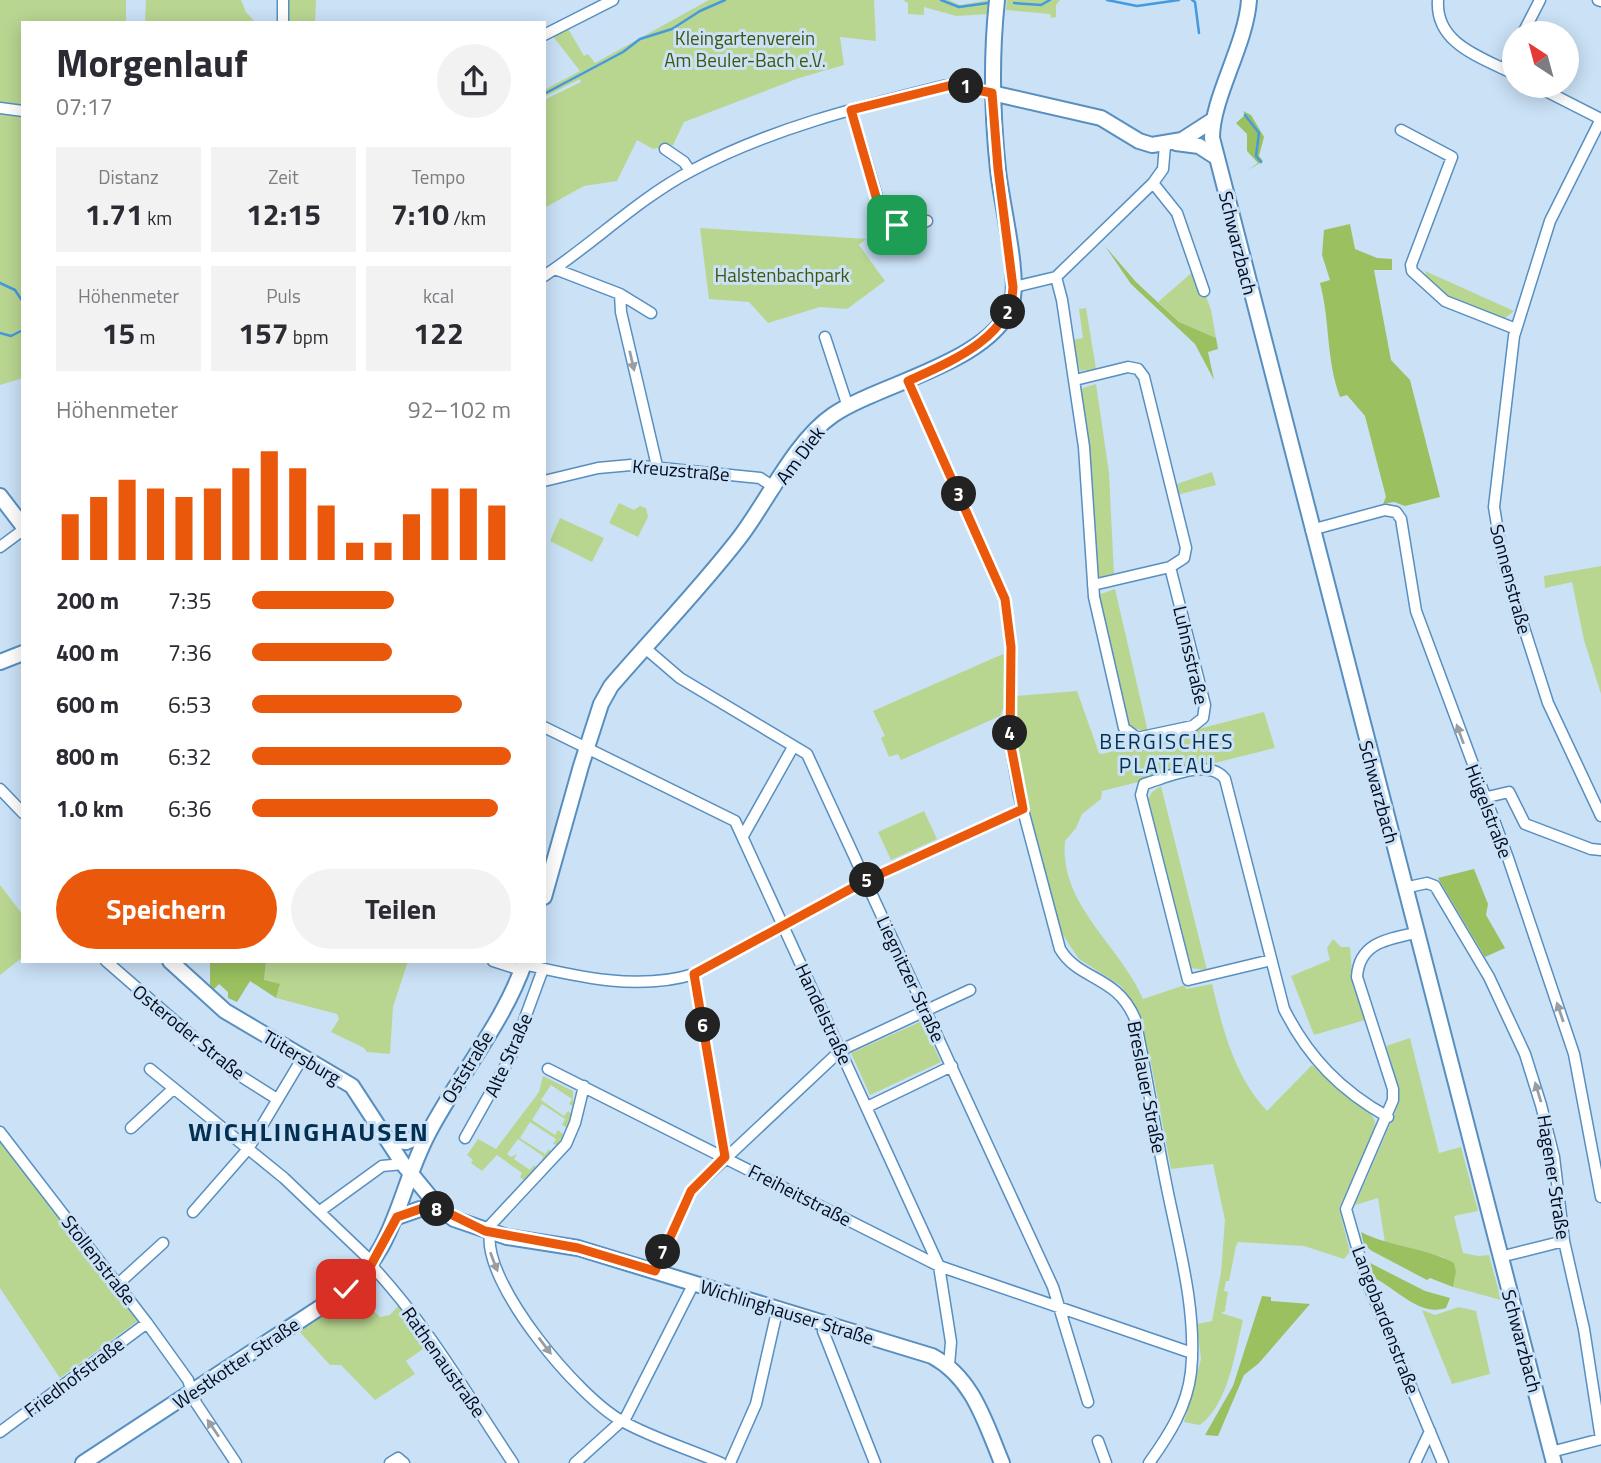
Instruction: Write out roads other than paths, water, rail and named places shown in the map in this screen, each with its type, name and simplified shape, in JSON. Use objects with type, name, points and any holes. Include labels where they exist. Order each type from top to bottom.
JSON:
[{"type":"street","points":[[283,0],[283,21]]},
{"type":"street","points":[[546,34],[613,0]]},
{"type":"street","name":"Am Diek","points":[[586,749],[608,691],[720,564],[814,431],[848,407],[947,363],[987,336],[1008,313],[1013,287],[998,169],[992,93],[997,0]]},
{"type":"street","points":[[1013,287],[1056,277],[1153,183],[1163,169],[1170,144],[1213,120],[1234,64],[1249,0]]},
{"type":"street","points":[[1438,0],[1441,27],[1452,41],[1502,68]]},
{"type":"street","points":[[1529,21],[1540,0]]},
{"type":"street","points":[[546,275],[650,197],[690,171],[774,135],[851,110],[952,85],[1101,118],[1139,141],[1199,146],[1216,157]]},
{"type":"street","points":[[1560,98],[1601,119]]},
{"type":"street","points":[[0,108],[21,111]]},
{"type":"street","points":[[851,110],[884,220],[889,225],[927,221]]},
{"type":"street","name":"Sonnenstraße","points":[[1601,119],[1549,222],[1516,329],[1505,390],[1494,507],[1498,545],[1548,703],[1601,816]]},
{"type":"street","name":"Schwarzbach","points":[[1213,120],[1212,138],[1216,157],[1552,1457]]},
{"type":"street","points":[[1401,130],[1452,157],[1411,265],[1412,271],[1445,300],[1516,329]]},
{"type":"street","points":[[665,149],[684,162],[690,171]]},
{"type":"street","points":[[1153,183],[1177,213],[1204,291]]},
{"type":"street","points":[[555,269],[620,294],[651,313]]},
{"type":"street","name":"Luhnsstraße","points":[[1056,277],[1084,447],[1093,585],[1101,636],[1122,723],[1130,736],[1148,738],[1193,726],[1205,712],[1170,567]]},
{"type":"street","points":[[620,294],[621,312],[657,466]]},
{"type":"street","points":[[825,337],[848,407]]},
{"type":"street","points":[[1075,380],[1128,367],[1142,372],[1186,548],[1184,558],[1170,567],[1093,585]]},
{"type":"street","name":"Breslauer Straße","points":[[908,381],[1005,599],[1011,647],[1010,741],[1023,809],[1060,949],[1068,959],[1118,991],[1135,1020],[1189,1304],[1192,1353],[1184,1402],[1174,1425],[1149,1463]]},
{"type":"street","name":"Kreuzstraße","points":[[546,481],[615,466],[657,466],[760,478],[775,488]]},
{"type":"street","points":[[4,501],[21,525]]},
{"type":"street","name":"Hügelstraße","points":[[1311,530],[1385,510],[1396,512],[1401,519],[1416,611],[1483,799],[1508,858],[1574,1054],[1601,1197]]},
{"type":"street","points":[[0,547],[21,530]]},
{"type":"street","name":"Liegnitzer Straße","points":[[645,648],[680,678],[807,754],[1053,1287],[1057,1306]]},
{"type":"street","points":[[0,662],[21,654]]},
{"type":"street","name":"Handelstraße","points":[[546,728],[736,821],[939,1266],[951,1342],[949,1365]]},
{"type":"street","points":[[743,835],[793,747]]},
{"type":"street","points":[[546,891],[586,749]]},
{"type":"street","points":[[1271,960],[1188,980],[1141,795],[1144,784],[1206,768],[1221,773],[1225,779],[1284,1009],[1310,1054],[1348,1092],[1388,1117]]},
{"type":"street","points":[[0,789],[21,811]]},
{"type":"street","points":[[1483,799],[1509,792],[1525,824],[1591,849],[1601,850]]},
{"type":"street","points":[[523,965],[586,978],[672,980],[694,974],[865,881],[1023,809]]},
{"type":"street","name":"Hagener Straße","points":[[1404,888],[1427,883],[1435,886],[1476,950],[1532,1072],[1550,1136],[1564,1241],[1584,1329],[1601,1439],[1552,1457]]},
{"type":"street","name":"Langobardenstraße","points":[[1416,933],[1366,949],[1357,968],[1357,977],[1393,1088],[1388,1117],[1346,1203],[1366,1279],[1443,1463]]},
{"type":"street","name":"Osteroder Straße","points":[[108,963],[231,1070],[277,1099]]},
{"type":"street","name":"Tütersburg","points":[[172,963],[225,1011],[352,1086],[407,1168]]},
{"type":"street","name":"Oststraße","points":[[407,1168],[523,965]]},
{"type":"street","name":"Alte Straße","points":[[465,1138],[495,1090],[511,1056],[543,969]]},
{"type":"street","points":[[694,974],[725,1157]]},
{"type":"street","points":[[655,1271],[691,1191],[841,1050],[970,990]]},
{"type":"street","points":[[193,1212],[248,1149],[303,1057]]},
{"type":"street","points":[[867,1107],[951,1066]]},
{"type":"street","name":"Rathenaustraße","points":[[150,1069],[320,1212],[372,1264],[513,1463]]},
{"type":"street","name":"Freiheitstraße","points":[[548,1069],[939,1266],[1192,1353]]},
{"type":"street","points":[[584,1086],[575,1123],[566,1144],[487,1232],[489,1249],[514,1304],[575,1381],[622,1421],[721,1463]]},
{"type":"street","points":[[131,1128],[172,1090]]},
{"type":"street","name":"Stollenstraße","points":[[0,1132],[118,1284],[188,1380],[191,1393],[236,1463]]},
{"type":"street","points":[[387,1139],[406,1142],[429,1132]]},
{"type":"street","points":[[320,1212],[382,1166],[407,1168]]},
{"type":"street","name":"Wichlinghauser Straße","points":[[407,1168],[440,1209],[487,1232],[578,1248],[926,1353],[949,1365],[972,1393],[1002,1463]]},
{"type":"street","name":"Westkotter Straße","points":[[83,1463],[339,1295],[372,1264],[397,1217],[407,1168]]},
{"type":"street","points":[[397,1217],[420,1209],[440,1209]]},
{"type":"street","points":[[1500,1257],[1564,1241]]},
{"type":"street","points":[[118,1284],[163,1243]]},
{"type":"street","points":[[575,1463],[622,1421],[694,1283]]},
{"type":"street","points":[[1057,1306],[1088,1402]]},
{"type":"street","points":[[730,1463],[756,1404],[778,1307]]},
{"type":"street","points":[[823,1322],[823,1331],[875,1463]]},
{"type":"street","name":"Friedhofstraße","points":[[0,1432],[147,1323]]},
{"type":"street","points":[[1415,1463],[1430,1431]]},
{"type":"street","points":[[1098,1441],[1106,1463]]},
{"type":"street","points":[[390,1463],[398,1458],[404,1463]]},
{"type":"waterway","points":[[546,93],[623,52],[640,39],[672,29],[700,11],[725,0]]},
{"type":"waterway","points":[[941,0],[959,7],[988,3]]},
{"type":"waterway","points":[[1014,3],[1041,5],[1050,0]]},
{"type":"waterway","points":[[1107,0],[1137,6],[1179,0]]},
{"type":"waterway","name":"Schwarzbach","points":[[1192,0],[1195,2],[1199,33]]},
{"type":"waterway","name":"Schwarzbach","points":[[1245,115],[1259,133],[1256,156],[1261,162]]},
{"type":"waterway","points":[[0,283],[15,290],[21,299]]},
{"type":"waterway","points":[[0,333],[11,336],[21,331]]},
{"type":"district","name":"BERGISCHES PLATEAU","points":[[1167,754]]},
{"type":"district","name":"WICHLINGHAUSEN","points":[[309,1132]]},
{"type":"park label","name":"Kleingartenverein Am Beuler-Bach e.V.","points":[[745,49]]},
{"type":"park label","name":"Halstenbachpark","points":[[782,275]]}]
